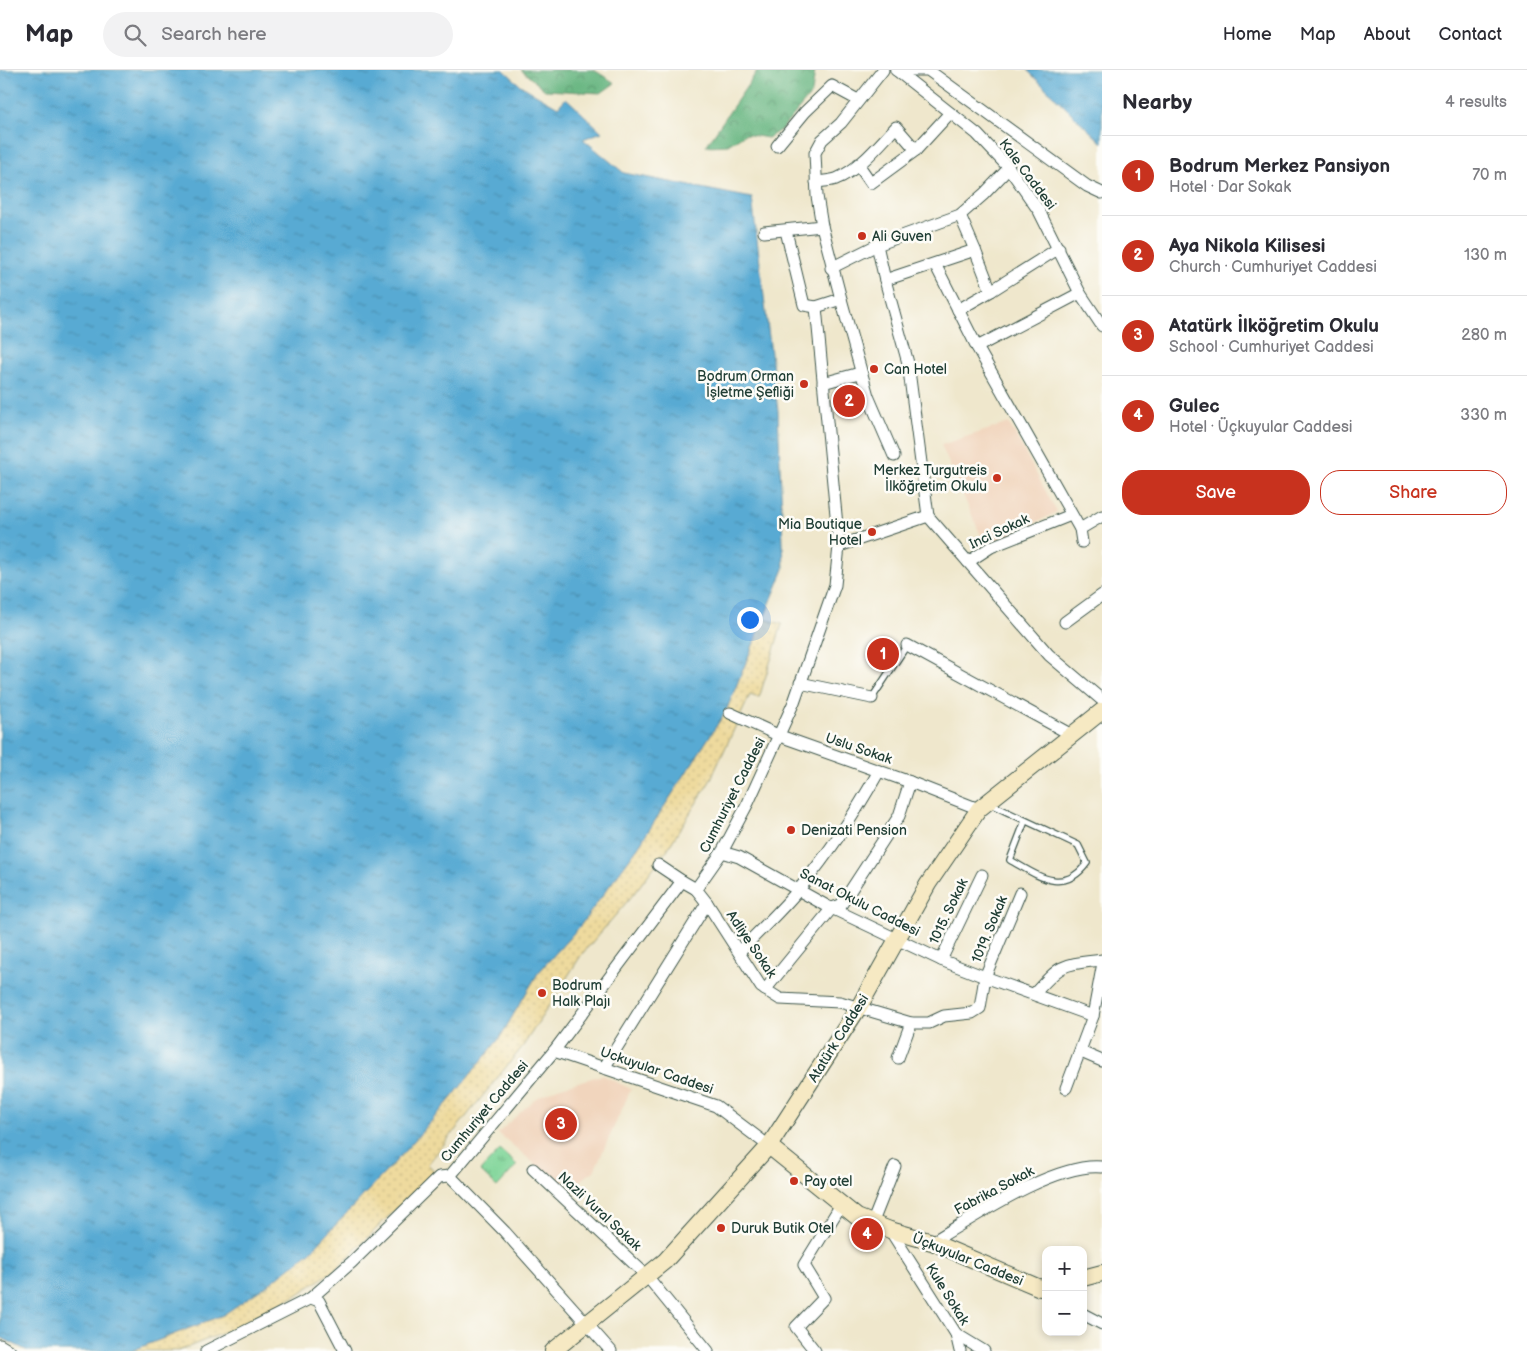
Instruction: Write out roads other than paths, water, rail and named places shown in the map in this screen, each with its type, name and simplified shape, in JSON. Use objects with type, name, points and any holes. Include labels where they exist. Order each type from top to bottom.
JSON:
[{"type":"street","points":[[883,70],[841,123],[822,140],[815,154],[816,182],[822,226],[831,268],[841,298],[860,373],[894,456]]},
{"type":"street","points":[[896,70],[928,70],[1087,186],[1102,193]]},
{"type":"street","name":"Kale Caddesi","points":[[896,70],[978,134],[1009,168],[1039,211],[1080,293],[1102,326]]},
{"type":"street","points":[[777,146],[805,112],[832,86],[858,100]]},
{"type":"street","points":[[858,164],[871,183],[916,150],[950,113]]},
{"type":"street","points":[[816,182],[837,178],[858,164],[896,128],[916,150]]},
{"type":"street","points":[[831,268],[877,245],[960,215],[1009,168]]},
{"type":"street","points":[[960,215],[991,291]]},
{"type":"street","points":[[764,232],[822,226]]},
{"type":"street","points":[[786,231],[804,305],[816,307],[841,298]]},
{"type":"street","points":[[839,546],[928,516],[908,363],[877,245]]},
{"type":"street","points":[[958,310],[1059,248]]},
{"type":"street","points":[[885,280],[975,250]]},
{"type":"street","points":[[935,264],[977,347],[1080,529],[1082,542]]},
{"type":"street","points":[[977,347],[1080,293]]},
{"type":"street","name":"Cumhuriyet Caddesi","points":[[696,889],[722,852],[780,736],[835,585],[839,546],[816,307]]},
{"type":"street","points":[[823,383],[860,373]]},
{"type":"street","name":"Inci Sokak","points":[[928,516],[968,562],[991,547],[1071,515]]},
{"type":"street","points":[[1080,529],[1102,516]]},
{"type":"street","points":[[968,562],[1049,655],[1102,700]]},
{"type":"street","points":[[1065,622],[1102,596]]},
{"type":"street","points":[[907,645],[1070,734]]},
{"type":"street","points":[[800,683],[872,698]]},
{"type":"street","name":"Atatürk Caddesi","points":[[553,1351],[665,1261],[769,1146],[859,1007],[928,884],[983,806],[1070,734],[1102,711]]},
{"type":"street","name":"Uslu Sokak","points":[[730,713],[780,736],[983,806]]},
{"type":"street","points":[[739,952],[800,889],[860,806],[879,771]]},
{"type":"street","points":[[765,990],[832,908],[841,905],[899,816],[910,782]]},
{"type":"street","name":"Sanat Okulu Caddesi","points":[[722,852],[739,857],[832,908],[897,937],[941,960],[985,977]]},
{"type":"street","points":[[658,865],[696,889]]},
{"type":"street","name":"1015. Sokak","points":[[941,960],[982,875]]},
{"type":"street","name":"Cumhuriyet Caddesi","points":[[206,1351],[311,1298],[352,1262],[439,1177],[450,1176],[554,1051],[682,881]]},
{"type":"street","name":"Adliye Sokak","points":[[696,889],[765,990],[780,999],[840,1002],[911,1023],[929,1023],[944,1016],[972,1013],[980,1008],[985,977]]},
{"type":"street","name":"1019. Sokak","points":[[985,977],[1020,893]]},
{"type":"street","points":[[604,1068],[707,903]]},
{"type":"street","points":[[1034,994],[1054,971],[1064,965],[1102,960]]},
{"type":"street","points":[[1066,1088],[1093,1016],[1102,968]]},
{"type":"street","points":[[985,977],[1093,1016]]},
{"type":"street","points":[[898,1058],[911,1023]]},
{"type":"street","name":"Uckuyular Caddesi","points":[[554,1051],[716,1106],[769,1146]]},
{"type":"street","points":[[1081,1052],[1102,1061]]},
{"type":"street","name":"Üçkuyular Caddesi","points":[[769,1146],[841,1206],[858,1217],[872,1224],[932,1242],[1042,1288]]},
{"type":"street","points":[[872,1224],[895,1166]]},
{"type":"street","name":"Fabrika Sokak","points":[[932,1242],[1030,1185],[1088,1166],[1102,1167]]},
{"type":"street","name":"Nazli Vural Sokak","points":[[533,1169],[646,1275],[708,1351]]},
{"type":"street","points":[[450,1176],[505,1232],[611,1351]]},
{"type":"street","points":[[815,1351],[796,1327],[824,1298],[804,1265],[841,1206]]},
{"type":"street","name":"Kule Sokak","points":[[890,1230],[956,1334],[960,1351]]},
{"type":"street","points":[[1087,1277],[1102,1273]]},
{"type":"street","points":[[311,1298],[319,1301],[346,1351]]},
{"type":"street","points":[[1087,1316],[1102,1324]]},
{"type":"street","points":[[956,1334],[984,1351]]},
{"type":"street","points":[[0,1345],[10,1351]]},
{"type":"lane","points":[[872,698],[907,645]]},
{"type":"lane","points":[[983,806],[1025,822],[1078,845],[1087,863],[1078,874],[1056,882],[1043,878],[1010,860],[1025,822]]},
{"type":"water","points":[[0,70],[504,70],[520,85],[558,107],[566,98],[602,132],[583,139],[624,173],[752,198],[778,411],[784,569],[726,711],[638,847],[580,926],[538,973],[499,1039],[449,1101],[397,1160],[310,1252],[269,1284],[223,1315],[131,1351],[28,1351],[0,1337]]},
{"type":"water","points":[[1027,70],[1102,70],[1102,143]]},
{"type":"place","name":"Ali Guven","points":[[862,236]]},
{"type":"place","name":"Can Hotel","points":[[874,369]]},
{"type":"place","name":"Bodrum Orman İşletme Şefliği","points":[[804,384]]},
{"type":"place","name":"Aya Nikola Kilisesi","points":[[849,401]]},
{"type":"place","name":"Merkez Turgutreis İlköğretim Okulu","points":[[997,478]]},
{"type":"place","name":"Mia Boutique Hotel","points":[[872,532]]},
{"type":"place","name":"Bodrum Merkez Pansiyon","points":[[883,654]]},
{"type":"place","name":"Denizati Pension","points":[[791,830]]},
{"type":"place","name":"Bodrum Halk Plajı","points":[[542,993]]},
{"type":"place","name":"Atatürk İlköğretim Okulu","points":[[561,1124]]},
{"type":"place","name":"Pay otel","points":[[794,1181]]},
{"type":"place","name":"Duruk Butik Otel","points":[[721,1228]]},
{"type":"place","name":"Gulec","points":[[867,1234]]}]
